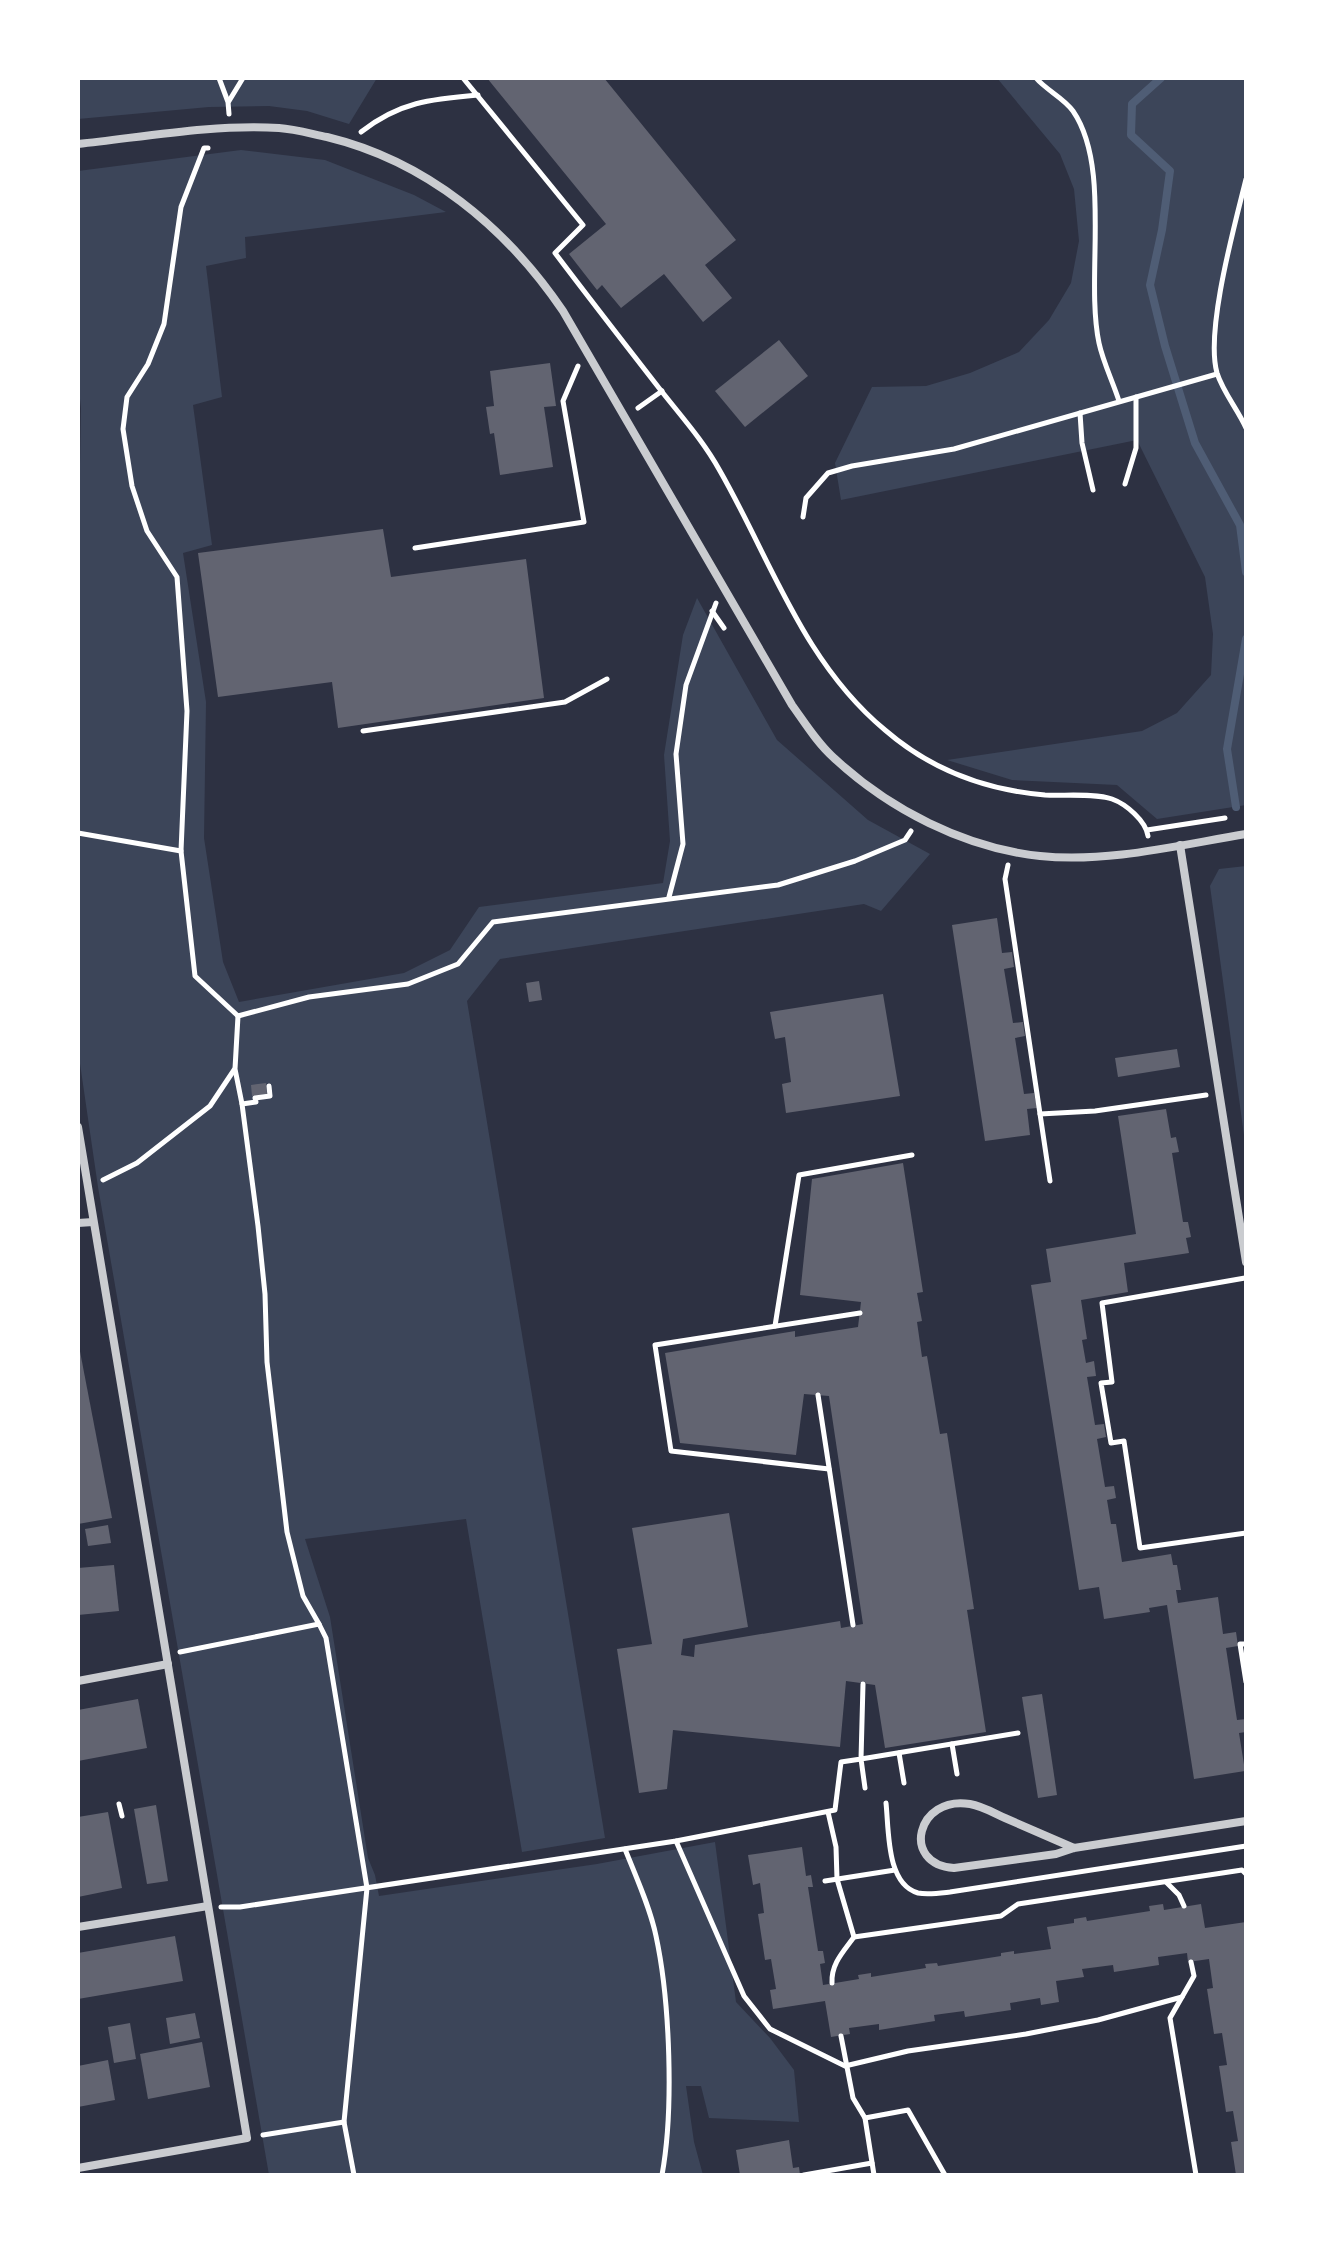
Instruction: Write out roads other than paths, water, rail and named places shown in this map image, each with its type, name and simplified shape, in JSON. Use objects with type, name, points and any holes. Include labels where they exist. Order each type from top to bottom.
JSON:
[{"type":"street","points":[[78,144],[229,127],[282,128],[348,142],[388,158],[461,199],[490,225],[547,287],[792,705],[832,757],[886,799],[919,818],[971,840],[1011,852],[1042,856],[1077,857],[1246,834]]},
{"type":"street","points":[[1180,845],[1246,1262]]},
{"type":"street","points":[[78,1127],[247,2138],[78,2168]]},
{"type":"street","points":[[78,1223],[93,1222]]},
{"type":"street","points":[[78,1681],[168,1664]]},
{"type":"street","points":[[1074,1848],[970,1804],[944,1806],[932,1812],[925,1819],[921,1842],[928,1859],[943,1867],[968,1867],[1246,1821]]},
{"type":"street","points":[[78,1927],[208,1906]]},
{"type":"waterway","points":[[1161,78],[1132,104],[1131,135],[1170,171],[1150,285],[1195,443],[1240,525],[1246,572]]},
{"type":"waterway","points":[[1236,807],[1227,749],[1246,639]]}]
